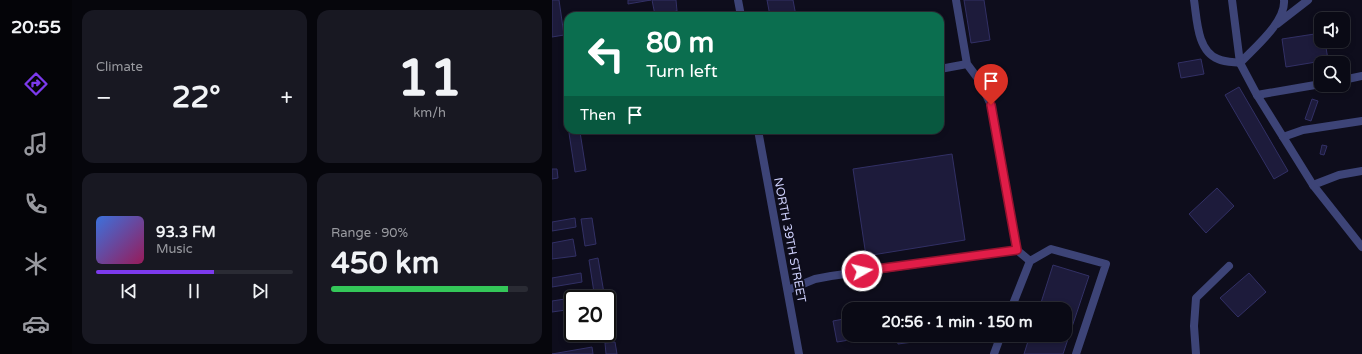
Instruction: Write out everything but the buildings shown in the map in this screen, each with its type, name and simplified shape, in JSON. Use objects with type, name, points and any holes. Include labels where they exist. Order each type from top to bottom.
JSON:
[{"type":"street","points":[[738,0],[740,12]]},
{"type":"street","points":[[956,0],[967,64],[979,80],[991,105],[1017,250],[1030,261]]},
{"type":"street","points":[[1194,0],[1202,40],[1208,52],[1218,59],[1240,63]]},
{"type":"street","points":[[1232,0],[1240,63],[1257,95],[1313,185],[1362,247]]},
{"type":"street","points":[[1274,27],[1280,16],[1284,0]]},
{"type":"street","points":[[1240,63],[1274,27],[1308,0]]},
{"type":"street","points":[[944,68],[967,64]]},
{"type":"street","points":[[1350,79],[1362,76]]},
{"type":"street","points":[[1257,95],[1314,85]]},
{"type":"street","points":[[1283,137],[1303,130],[1362,121]]},
{"type":"street","name":"NORTH 39TH STREET","points":[[759,134],[799,354]]},
{"type":"street","points":[[1313,185],[1339,175],[1362,171]]},
{"type":"street","points":[[1014,302],[1030,261],[1051,249],[1106,264],[1076,354]]},
{"type":"street","points":[[788,290],[816,279],[831,276],[1017,250]]},
{"type":"street","points":[[1196,354],[1194,326],[1196,298],[1230,266]]},
{"type":"street","points":[[994,354],[998,342]]},
{"type":"route","points":[[862,271],[1017,250],[991,105]]}]
